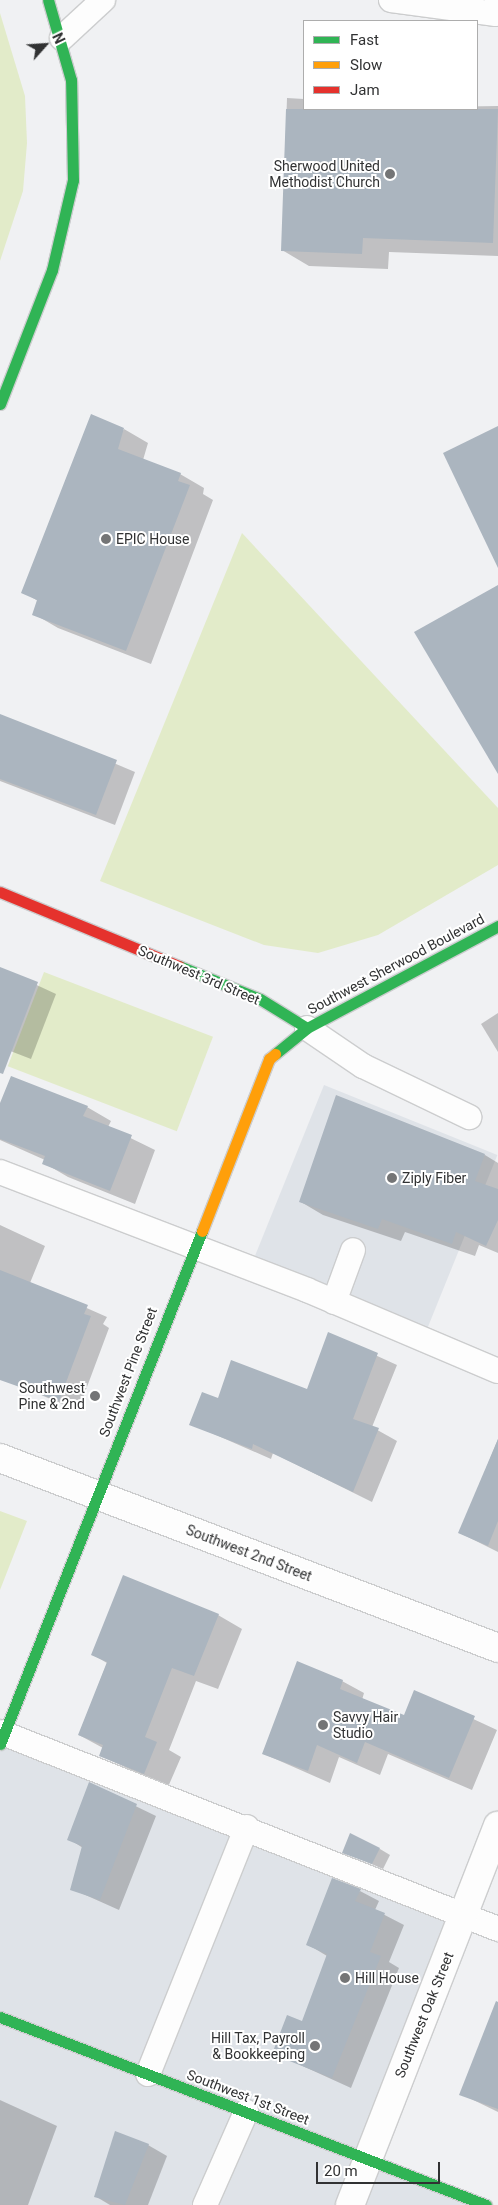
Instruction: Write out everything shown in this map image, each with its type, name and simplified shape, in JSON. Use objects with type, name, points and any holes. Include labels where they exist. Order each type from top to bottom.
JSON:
[{"type":"main road","points":[[0,404],[52,270],[70,206],[76,150],[74,103],[62,38],[48,0]]},
{"type":"main road","name":"Southwest 3rd Street","points":[[0,892],[260,999],[307,1028]]},
{"type":"main road","name":"Southwest Sherwood Boulevard","points":[[307,1028],[498,926]]},
{"type":"main road","name":"Southwest Pine Street","points":[[1,1737],[259,1076],[283,1044],[307,1028]]},
{"type":"main road","name":"Southwest 1st Street","points":[[0,2017],[486,2205]]},
{"type":"street","name":"Southwest 2nd Street","points":[[0,1458],[498,1648]]},
{"type":"street","name":"Southwest Oak Street","points":[[350,2205],[498,1826]]},
{"type":"lane","points":[[62,38],[103,0]]},
{"type":"lane","points":[[391,0],[497,9]]},
{"type":"lane","name":"Southwest 3rd Street","points":[[307,1028],[363,1066],[469,1116]]},
{"type":"lane","points":[[0,1172],[334,1302],[498,1371]]},
{"type":"lane","points":[[334,1302],[353,1250]]},
{"type":"lane","points":[[1,1737],[247,1827],[498,1929]]},
{"type":"lane","points":[[148,2074],[247,1827]]},
{"type":"lane","points":[[205,2205],[246,2112]]},
{"type":"shaded area","points":[[324,1085],[497,1155],[427,1330],[253,1260]]},
{"type":"shaded area","points":[[0,1734],[463,1914],[367,2159],[486,2205],[0,2205]]},
{"type":"green space","points":[[0,13],[25,96],[27,143],[23,191],[0,261]]},
{"type":"green space","points":[[242,533],[498,808],[498,865],[378,935],[318,953],[264,945],[100,881]]},
{"type":"green space","points":[[44,972],[213,1037],[177,1131],[8,1066]]},
{"type":"green space","points":[[0,1511],[27,1521],[0,1590]]},
{"type":"building","name":"Sherwood United Methodist Church","points":[[286,109],[498,109],[493,243],[363,238],[362,254],[281,251]]},
{"type":"building","name":"EPIC House","points":[[91,414],[124,428],[118,449],[181,473],[178,481],[190,485],[126,651],[32,615],[37,600],[21,593]]},
{"type":"building","points":[[498,426],[498,568],[443,453]]},
{"type":"building","points":[[498,585],[498,774],[414,632]]},
{"type":"building","points":[[0,714],[117,760],[96,815],[0,779]]},
{"type":"building","points":[[0,967],[38,982],[3,1074],[0,1073]]},
{"type":"building","points":[[11,1076],[88,1106],[83,1116],[132,1135],[110,1191],[42,1164],[45,1156],[0,1139],[0,1103]]},
{"type":"building","name":"Ziply Fiber","points":[[336,1095],[485,1154],[475,1181],[498,1189],[498,1220],[486,1246],[456,1232],[452,1244],[382,1219],[378,1229],[299,1202]]},
{"type":"building","points":[[0,1270],[88,1305],[84,1314],[91,1316],[59,1401],[0,1380]]},
{"type":"building","points":[[328,1332],[378,1353],[353,1419],[379,1428],[353,1492],[253,1444],[252,1449],[189,1425],[202,1392],[218,1398],[231,1360],[307,1389]]},
{"type":"building","points":[[498,1439],[498,1521],[488,1546],[458,1533]]},
{"type":"building","points":[[123,1575],[219,1614],[194,1676],[172,1668],[145,1737],[157,1742],[144,1774],[99,1756],[103,1745],[78,1735],[107,1662],[91,1655]]},
{"type":"building","points":[[297,1661],[343,1680],[340,1689],[404,1715],[414,1690],[475,1716],[449,1778],[365,1742],[357,1763],[317,1745],[308,1771],[262,1754]]},
{"type":"building","points":[[89,1782],[137,1804],[100,1900],[70,1890],[82,1846],[67,1840]]},
{"type":"building","points":[[350,1833],[380,1848],[372,1864],[342,1853]]},
{"type":"building","name":"Hill House","points":[[332,1878],[361,1889],[355,1901],[385,1913],[370,1952],[381,1956],[332,2078],[272,2054],[287,2015],[302,2021],[327,1954],[306,1945]]},
{"type":"building","points":[[496,2001],[498,2002],[498,2109],[459,2095]]},
{"type":"building","points":[[115,2131],[149,2144],[125,2205],[94,2197]]},
{"type":"traffic: fast","points":[[0,404],[52,270],[73,180],[71,80],[48,0]]},
{"type":"traffic: fast","points":[[275,1054],[307,1028],[498,926]]},
{"type":"traffic: fast","points":[[179,966],[260,999],[307,1028]]},
{"type":"traffic: fast","points":[[0,1744],[202,1231]]},
{"type":"traffic: fast","points":[[0,2017],[486,2205]]},
{"type":"traffic: slow","points":[[202,1231],[269,1059],[275,1054]]},
{"type":"traffic: jam","points":[[0,892],[179,966]]},
{"type":"place","name":"Sherwood United Methodist Church","points":[[390,174]]},
{"type":"place","name":"EPIC House","points":[[106,539]]},
{"type":"place","name":"Ziply Fiber","points":[[392,1178]]},
{"type":"place","name":"Southwest Pine & 2nd","points":[[95,1396]]},
{"type":"place","name":"Savvy Hair Studio","points":[[323,1725]]},
{"type":"place","name":"Hill House","points":[[345,1978]]},
{"type":"place","name":"Hill Tax, Payroll & Bookkeeping","points":[[315,2046]]}]
